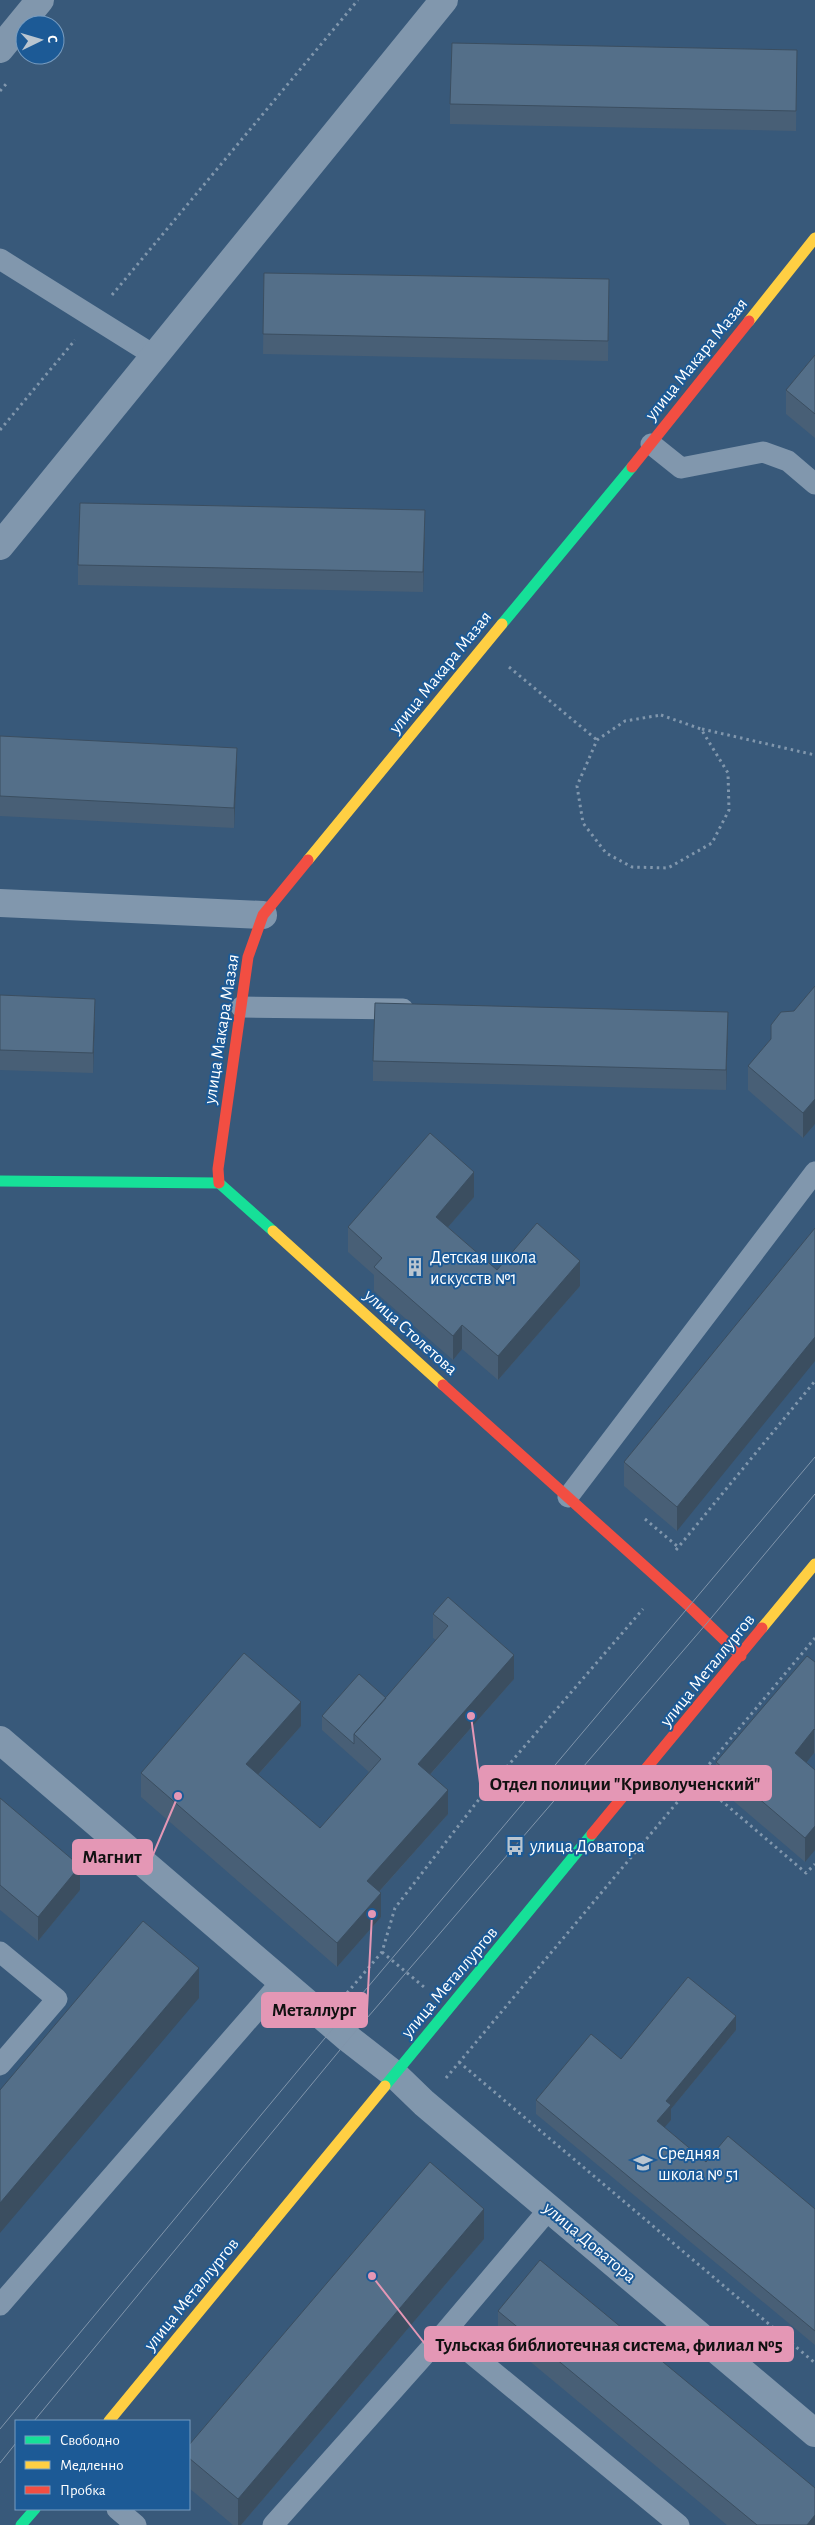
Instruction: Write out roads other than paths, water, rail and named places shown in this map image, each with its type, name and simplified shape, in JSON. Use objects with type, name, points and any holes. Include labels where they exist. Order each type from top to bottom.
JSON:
[{"type":"main road","name":"улица Макара Мазая","points":[[219,1183],[218,1169],[248,957],[263,915],[651,444],[815,238]]},
{"type":"main road","points":[[0,1181],[219,1183]]},
{"type":"main road","name":"улица Столетова","points":[[219,1183],[568,1497],[741,1656]]},
{"type":"main road","name":"улица Металлургов","points":[[110,2420],[815,1564]]},
{"type":"main road","points":[[21,2525],[34,2510]]},
{"type":"street","points":[[0,50],[40,0]]},
{"type":"street","points":[[0,546],[444,0]]},
{"type":"street","points":[[0,903],[263,915]]},
{"type":"street","name":"улица Доватора","points":[[0,1740],[326,2019],[394,2074],[424,2103],[815,2432]]},
{"type":"lane","points":[[0,259],[154,356]]},
{"type":"lane","points":[[651,444],[681,468],[763,452],[788,460],[815,484]]},
{"type":"lane","points":[[241,1007],[422,1009]]},
{"type":"lane","points":[[568,1497],[815,1172]]},
{"type":"lane","points":[[0,1952],[57,1999],[0,2064]]},
{"type":"lane","points":[[0,2305],[282,1981]]},
{"type":"lane","points":[[272,2525],[445,2332],[550,2208]]},
{"type":"lane","points":[[445,2332],[679,2525]]},
{"type":"lane","points":[[118,2510],[136,2525]]},
{"type":"tram line","points":[[0,2429],[335,2026],[815,1457]]},
{"type":"tram line","points":[[35,2420],[349,2039],[707,1623],[815,1494]]},
{"type":"tram line","points":[[0,2463],[15,2444]]},
{"type":"place","name":"Детская школа искусств №1","points":[[415,1267]]},
{"type":"place","name":"Отдел полиции \"Криволученский\"","points":[[471,1716]]},
{"type":"place","name":"Магнит","points":[[178,1796]]},
{"type":"place","name":"улица Доватора","points":[[515,1846]]},
{"type":"place","name":"Металлург","points":[[372,1914]]},
{"type":"place","name":"Средняя школа № 51","points":[[643,2163]]},
{"type":"place","name":"Тульская библиотечная система, филиал №5","points":[[372,2276]]}]
